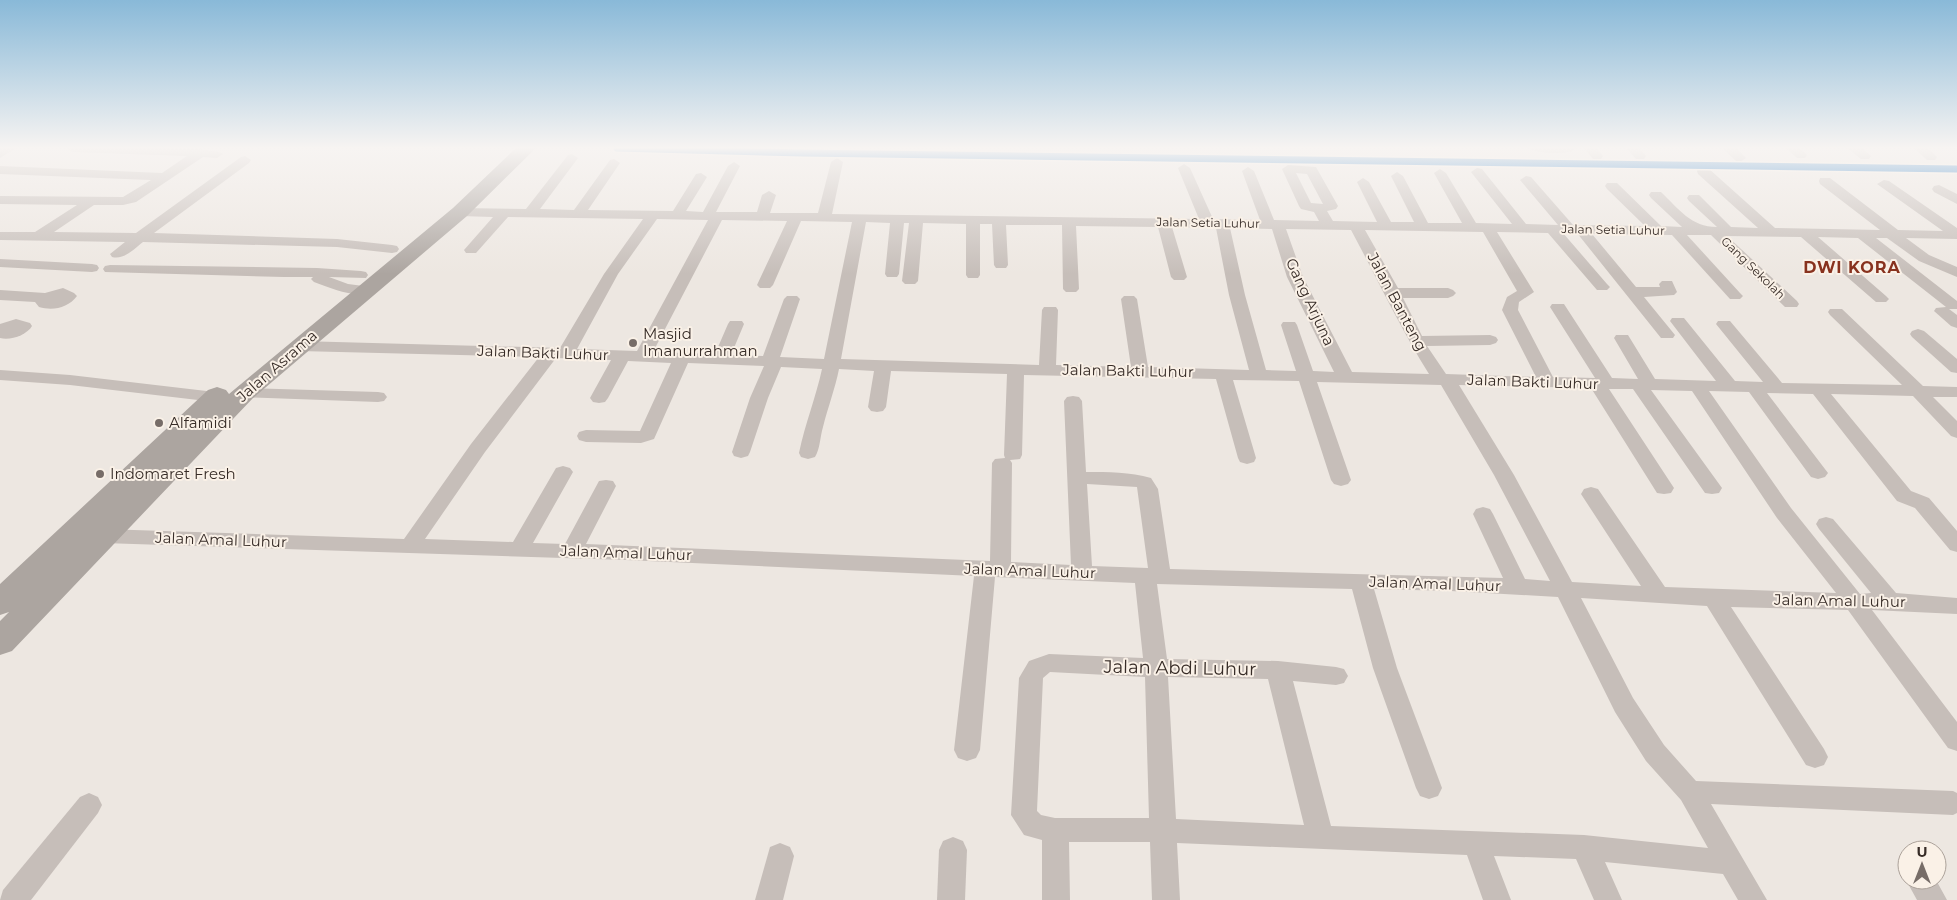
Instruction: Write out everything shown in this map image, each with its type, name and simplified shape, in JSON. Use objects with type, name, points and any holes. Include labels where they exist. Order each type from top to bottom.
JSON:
[{"type":"highway","name":"Jalan Asrama","points":[[0,604],[210,402],[385,248],[465,190]]},
{"type":"highway","name":"Jalan Asrama","points":[[0,642],[244,393],[299,346],[347,281],[460,212],[483,190]]},
{"type":"street","points":[[0,200],[127,200],[144,190]]},
{"type":"street","points":[[117,254],[204,190]]},
{"type":"street","points":[[530,213],[548,190]]},
{"type":"street","points":[[578,214],[595,190]]},
{"type":"street","points":[[677,215],[693,190]]},
{"type":"street","points":[[642,357],[723,190]]},
{"type":"street","points":[[824,218],[830,190]]},
{"type":"street","points":[[1196,190],[1215,223],[1259,376]]},
{"type":"street","name":"Gang Arjuna","points":[[1257,190],[1295,277],[1346,378]]},
{"type":"street","points":[[1367,190],[1386,225]]},
{"type":"street","points":[[1404,190],[1423,226]]},
{"type":"street","points":[[1450,190],[1471,226]]},
{"type":"street","points":[[1491,190],[1522,228]]},
{"type":"street","points":[[1536,190],[1575,229],[1632,292],[1667,335]]},
{"type":"street","points":[[1638,230],[1608,190],[1657,230]]},
{"type":"street","points":[[1724,190],[1771,232]]},
{"type":"street","points":[[1836,190],[1924,258],[1957,273]]},
{"type":"street","points":[[1892,190],[1956,236]]},
{"type":"street","points":[[1941,190],[1957,200]]},
{"type":"street","points":[[762,217],[769,195]]},
{"type":"street","points":[[1656,195],[1688,225],[1715,231],[1724,226],[1694,198]]},
{"type":"street","points":[[39,236],[91,201]]},
{"type":"street","points":[[1319,209],[1328,224]]},
{"type":"street","name":"Jalan Setia Luhur","points":[[460,212],[860,219],[1355,224],[1956,236]]},
{"type":"street","points":[[471,250],[504,213]]},
{"type":"street","points":[[410,545],[478,448],[558,353],[653,215]]},
{"type":"street","points":[[765,285],[796,217]]},
{"type":"street","points":[[808,453],[814,426],[825,395],[860,219]]},
{"type":"street","points":[[892,274],[897,219]]},
{"type":"street","points":[[910,281],[916,219]]},
{"type":"street","points":[[972,220],[973,275]]},
{"type":"street","points":[[999,220],[1001,265]]},
{"type":"street","points":[[1069,221],[1071,289]]},
{"type":"street","points":[[1164,223],[1179,277]]},
{"type":"street","name":"Jalan Banteng","points":[[1355,224],[1393,293],[1416,341],[1444,380],[1504,475],[1565,589],[1624,706],[1655,753],[1690,792],[1753,900]]},
{"type":"street","points":[[1487,227],[1526,292],[1512,300],[1510,310],[1548,383]]},
{"type":"street","points":[[1552,229],[1602,287]]},
{"type":"street","points":[[1676,230],[1735,296]]},
{"type":"street","name":"Gang Sekolah","points":[[1715,231],[1791,304]]},
{"type":"street","points":[[1804,232],[1881,299]]},
{"type":"street","points":[[1862,234],[1948,308],[1957,323]]},
{"type":"street","points":[[0,236],[139,237],[385,248]]},
{"type":"street","points":[[0,263],[91,271],[101,274],[110,269],[284,273],[347,281]]},
{"type":"street","points":[[0,295],[48,301],[67,298],[69,296],[63,293],[91,271]]},
{"type":"street","points":[[1632,292],[1669,292],[1667,284]]},
{"type":"street","points":[[1393,293],[1448,293]]},
{"type":"street","points":[[1128,298],[1140,371]]},
{"type":"street","points":[[741,452],[792,299]]},
{"type":"street","points":[[1,329],[20,324],[48,301]]},
{"type":"street","points":[[1558,307],[1664,488]]},
{"type":"street","points":[[1047,369],[1050,310]]},
{"type":"street","points":[[1836,312],[1919,392],[1957,432]]},
{"type":"street","points":[[1678,321],[1730,387]]},
{"type":"street","points":[[720,360],[736,324]]},
{"type":"street","points":[[1724,324],[1777,388]]},
{"type":"street","points":[[1289,325],[1341,480]]},
{"type":"street","points":[[1918,334],[1957,368]]},
{"type":"street","points":[[1622,338],[1644,385],[1712,488]]},
{"type":"street","points":[[1416,341],[1490,340]]},
{"type":"street","name":"Jalan Bakti Luhur","points":[[299,346],[558,353],[883,366],[1957,392]]},
{"type":"street","points":[[599,398],[622,356]]},
{"type":"street","points":[[586,436],[641,437],[647,435],[682,358]]},
{"type":"street","points":[[877,407],[883,366]]},
{"type":"street","points":[[967,750],[1008,459],[1016,369]]},
{"type":"street","points":[[1223,374],[1247,458]]},
{"type":"street","points":[[0,376],[210,402]]},
{"type":"street","points":[[0,385],[92,388]]},
{"type":"street","points":[[1697,386],[1784,513],[1836,577],[1957,741]]},
{"type":"street","points":[[1754,388],[1818,473]]},
{"type":"street","points":[[1818,389],[1904,496],[1922,503],[1957,546]]},
{"type":"street","points":[[244,393],[378,397]]},
{"type":"street","points":[[1073,401],[1082,572]]},
{"type":"street","points":[[519,549],[563,472]]},
{"type":"street","points":[[1076,478],[1129,479],[1144,482],[1148,489],[1166,900]]},
{"type":"street","points":[[572,551],[606,486]]},
{"type":"street","points":[[1591,494],[1657,593]]},
{"type":"street","points":[[1483,514],[1517,586]]},
{"type":"street","points":[[1826,524],[1890,601]]},
{"type":"street","name":"Jalan Amal Luhur","points":[[103,536],[572,551],[1153,576],[1517,586],[1657,593],[1714,598],[1853,602],[1890,601],[1957,606]]},
{"type":"street","points":[[1361,582],[1384,668],[1429,788]]},
{"type":"street","points":[[1714,598],[1815,757]]},
{"type":"street","name":"Jalan Abdi Luhur","points":[[1055,830],[1033,826],[1024,815],[1031,678],[1034,670],[1041,665],[1049,663],[1156,668],[1278,670],[1336,676]]},
{"type":"street","points":[[1278,670],[1321,838]]},
{"type":"street","points":[[1690,792],[1953,803]]},
{"type":"street","points":[[13,900],[89,805]]},
{"type":"street","points":[[1056,900],[1055,830],[1162,830],[1321,838],[1584,847],[1730,862]]},
{"type":"street","points":[[1476,844],[1497,900]]},
{"type":"street","points":[[1584,847],[1608,900]]},
{"type":"street","points":[[951,900],[953,850]]},
{"type":"street","points":[[769,900],[780,856]]},
{"type":"place","name":"Masjid Imanurrahman","points":[[633,343]]},
{"type":"place","name":"Alfamidi","points":[[159,423]]},
{"type":"place","name":"Indomaret Fresh","points":[[100,474]]},
{"type":"district","name":"DWI KORA","points":[[1852,267]]}]
